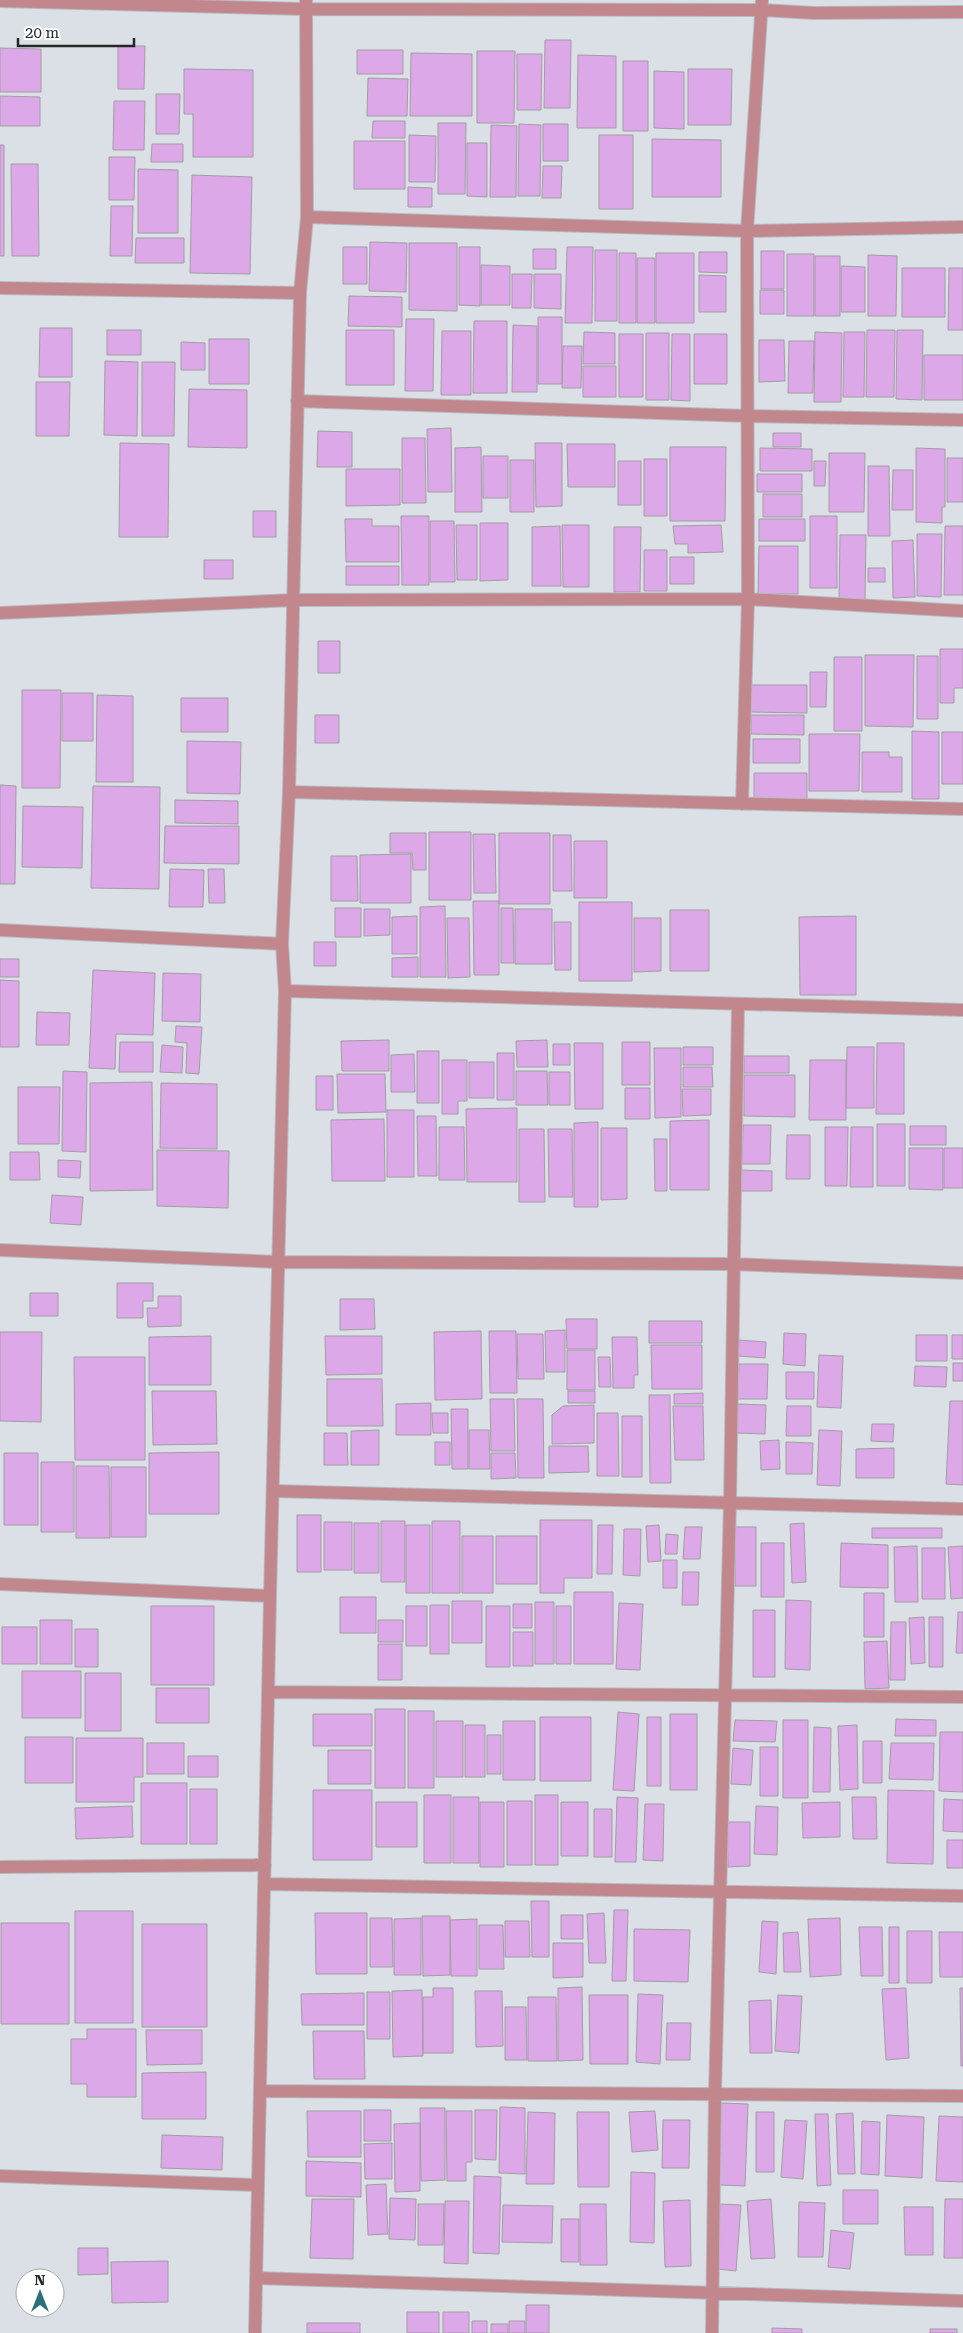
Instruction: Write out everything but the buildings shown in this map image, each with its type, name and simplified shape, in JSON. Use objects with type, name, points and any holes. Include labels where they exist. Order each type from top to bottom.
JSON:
[{"type":"street","points":[[0,1],[762,5],[814,13],[963,12]]},
{"type":"street","points":[[255,2333],[285,992],[282,944],[289,792],[300,293],[307,217],[306,4]]},
{"type":"street","points":[[742,804],[748,598],[747,231],[762,5]]},
{"type":"street","points":[[307,217],[747,231],[963,227]]},
{"type":"street","points":[[0,288],[300,293]]},
{"type":"street","points":[[297,401],[748,416],[963,420]]},
{"type":"street","points":[[0,613],[293,600],[748,598],[963,610]]},
{"type":"street","points":[[289,792],[963,809]]},
{"type":"street","points":[[0,930],[282,944]]},
{"type":"street","points":[[285,992],[963,1010]]},
{"type":"street","points":[[712,2333],[730,1502],[738,1004]]},
{"type":"street","points":[[0,1250],[278,1262],[734,1264],[963,1273]]},
{"type":"street","points":[[273,1490],[963,1508]]},
{"type":"street","points":[[0,1584],[270,1596]]},
{"type":"street","points":[[269,1692],[963,1696]]},
{"type":"street","points":[[0,1867],[265,1865]]},
{"type":"street","points":[[265,1884],[963,1896]]},
{"type":"street","points":[[261,2091],[963,2096]]},
{"type":"street","points":[[0,2176],[258,2185]]},
{"type":"street","points":[[256,2278],[963,2301]]}]
